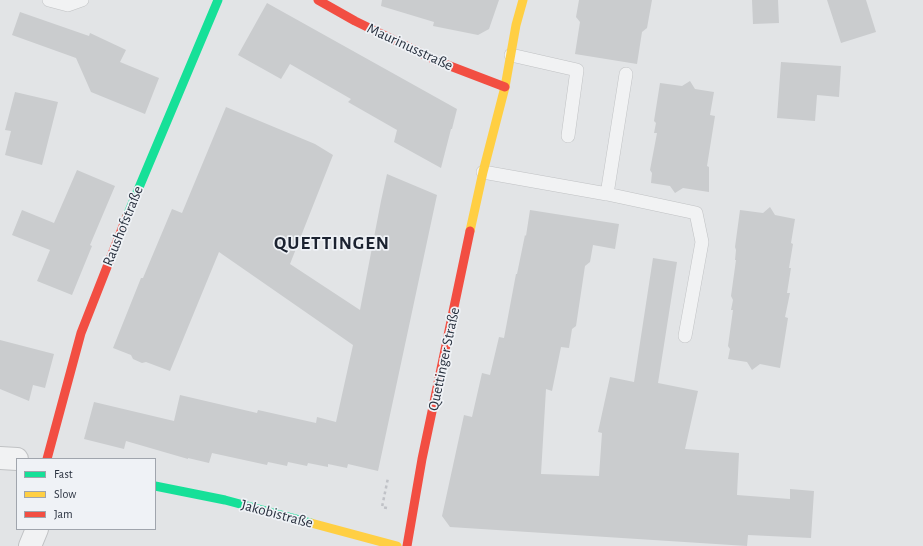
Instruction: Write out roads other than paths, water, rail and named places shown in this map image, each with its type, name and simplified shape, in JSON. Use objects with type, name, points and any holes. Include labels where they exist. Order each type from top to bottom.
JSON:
[{"type":"street","name":"Raushofstraße","points":[[47,458],[81,333],[116,242],[218,0]]},
{"type":"street","name":"Maurinusstraße","points":[[318,0],[356,21],[437,61],[505,87]]},
{"type":"street","name":"Quettinger Straße","points":[[407,546],[422,459],[483,172],[505,87],[510,55],[523,0]]},
{"type":"street","points":[[0,458],[16,459]]},
{"type":"street","name":"Jakobistraße","points":[[156,486],[225,500],[397,546]]},
{"type":"street","points":[[30,546],[37,530]]},
{"type":"lane","points":[[49,0],[68,4],[82,0]]},
{"type":"lane","points":[[510,55],[577,70],[568,136]]},
{"type":"lane","points":[[607,194],[626,74]]},
{"type":"lane","points":[[483,172],[607,194],[696,213],[702,242],[685,336]]},
{"type":"district","name":"QUETTINGEN","points":[[332,243]]}]
